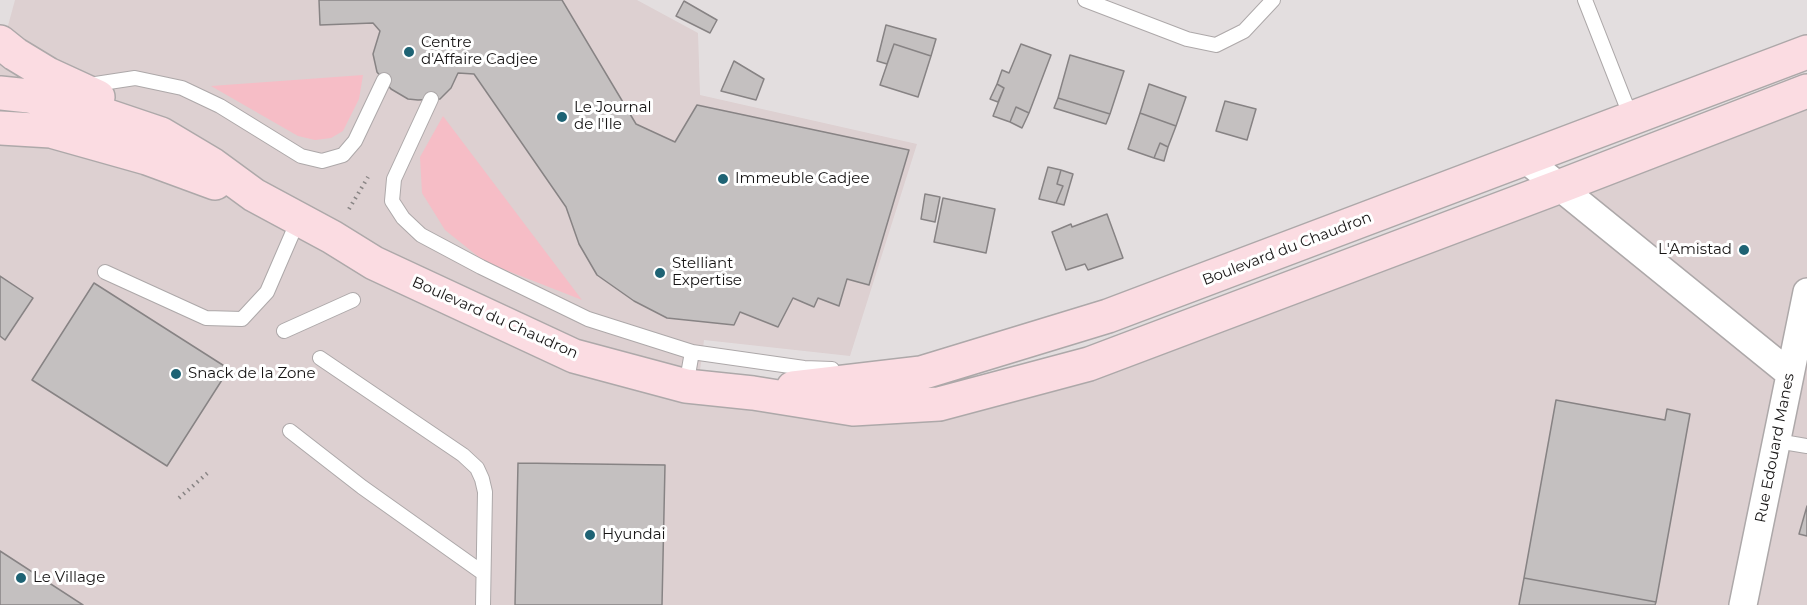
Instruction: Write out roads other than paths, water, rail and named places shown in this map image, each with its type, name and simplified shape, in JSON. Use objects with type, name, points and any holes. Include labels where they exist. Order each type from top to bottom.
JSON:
[{"type":"main road","points":[[0,42],[48,75],[123,109],[161,134]]},
{"type":"main road","name":"Boulevard du Chaudron","points":[[753,393],[921,373],[1108,316],[1807,52]]},
{"type":"main road","name":"Boulevard du Chaudron","points":[[0,93],[29,96],[78,106],[161,134],[213,165],[254,195],[299,218],[374,263],[574,356],[686,386],[753,393],[853,409],[939,405],[1089,364],[1807,91]]},
{"type":"main road","name":"Boulevard du Chaudron","points":[[0,128],[51,131],[147,158],[210,182],[254,195]]},
{"type":"street","points":[[1524,158],[1789,373]]},
{"type":"street","name":"Rue Edouard Manes","points":[[1743,605],[1807,292]]},
{"type":"lane","points":[[1085,0],[1186,39],[1216,45],[1244,31],[1274,0]]},
{"type":"lane","points":[[1585,0],[1625,102],[1634,118]]},
{"type":"lane","points":[[78,87],[135,78],[182,88],[220,106],[301,156],[322,161],[343,155],[355,141],[384,80]]},
{"type":"lane","points":[[431,99],[394,179],[392,201],[403,218],[421,235],[588,319],[692,352],[804,368],[921,373]]},
{"type":"lane","points":[[105,272],[206,318],[242,319],[267,292],[299,218]]},
{"type":"lane","points":[[284,332],[353,300]]},
{"type":"lane","points":[[686,386],[692,352]]},
{"type":"lane","points":[[320,358],[463,455],[477,468],[485,492],[483,605]]},
{"type":"lane","points":[[290,430],[362,487],[483,573]]},
{"type":"lane","points":[[1777,441],[1807,446]]},
{"type":"place","name":"Centre d'Affaire Cadjee","points":[[409,52]]},
{"type":"place","name":"Le Journal de l'Ile","points":[[562,117]]},
{"type":"place","name":"Immeuble Cadjee","points":[[723,179]]},
{"type":"place","name":"L'Amistad","points":[[1744,250]]},
{"type":"place","name":"Stelliant Expertise","points":[[660,273]]},
{"type":"place","name":"Snack de la Zone","points":[[176,374]]},
{"type":"place","name":"Hyundai","points":[[590,535]]},
{"type":"place","name":"Le Village","points":[[21,578]]}]
